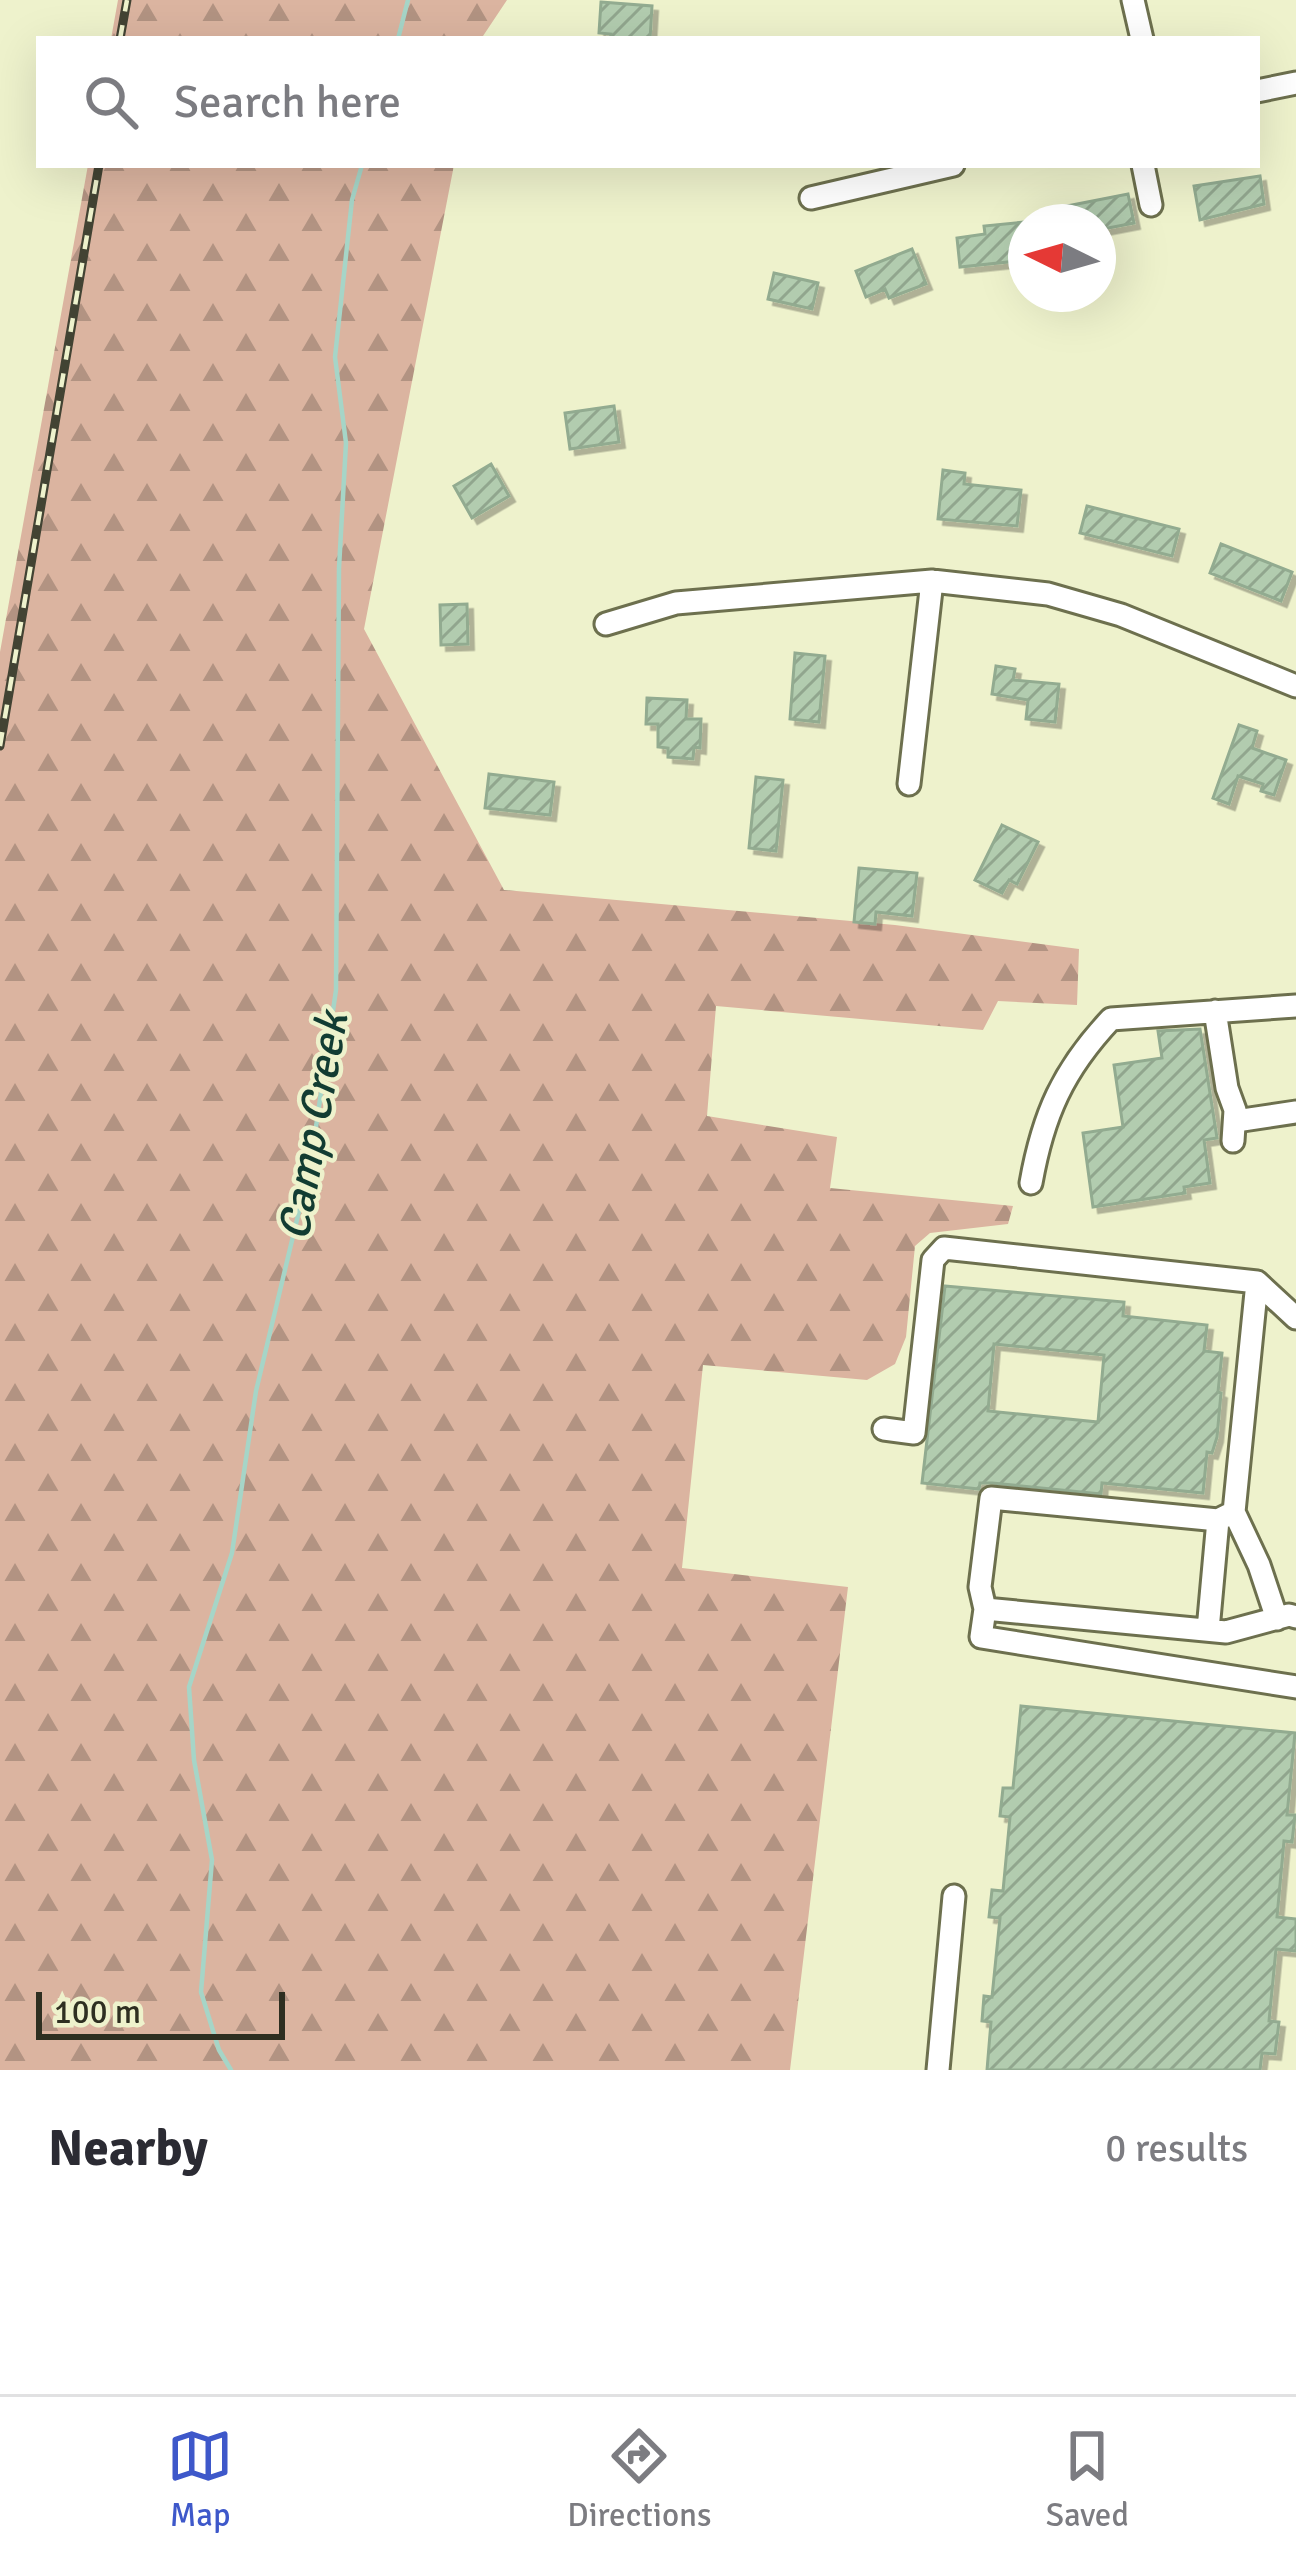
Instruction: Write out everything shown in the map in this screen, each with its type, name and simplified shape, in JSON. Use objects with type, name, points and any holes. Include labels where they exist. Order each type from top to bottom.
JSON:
[{"type":"street","points":[[1133,0],[1141,36]]},
{"type":"street","points":[[1260,90],[1296,82]]},
{"type":"street","points":[[811,198],[940,168]]},
{"type":"street","points":[[1144,168],[1150,205]]},
{"type":"street","points":[[909,784],[932,581]]},
{"type":"street","points":[[606,624],[676,603],[932,581],[1048,594],[1121,615],[1296,686]]},
{"type":"street","points":[[1031,1183],[1043,1121],[1074,1063],[1111,1019],[1296,1006]]},
{"type":"street","points":[[1215,1011],[1235,1131],[1296,1112]]},
{"type":"street","points":[[884,1429],[914,1433],[933,1260],[944,1248],[1257,1282],[1296,1318]]},
{"type":"street","points":[[1208,1630],[1257,1282]]},
{"type":"street","points":[[1226,1516],[991,1498],[980,1587],[985,1609],[981,1637],[1296,1687]]},
{"type":"street","points":[[985,1609],[1226,1632],[1286,1618],[1259,1564],[1226,1516]]},
{"type":"street","points":[[938,2070],[954,1895]]},
{"type":"green space","points":[[118,0],[507,0],[483,36],[112,36]]},
{"type":"green space","points":[[87,168],[453,168],[364,629],[504,890],[895,925],[1079,949],[1077,1005],[998,1001],[983,1030],[716,1006],[707,1116],[837,1137],[830,1188],[1013,1206],[1008,1224],[930,1233],[915,1246],[906,1337],[895,1364],[867,1380],[703,1365],[682,1568],[848,1587],[790,2070],[0,2070],[0,652]]},
{"type":"building","points":[[601,2],[652,6],[650,36],[599,33]]},
{"type":"building","points":[[1260,176],[1264,204],[1200,220],[1194,186]]},
{"type":"building","points":[[1128,194],[1134,223],[1116,226],[1116,204],[1077,204]]},
{"type":"building","points":[[1008,224],[1008,262],[960,267],[957,238],[985,234],[984,226]]},
{"type":"building","points":[[912,249],[926,284],[889,298],[885,289],[866,297],[856,271]]},
{"type":"building","points":[[774,273],[818,283],[812,309],[768,299]]},
{"type":"building","points":[[614,406],[619,442],[570,449],[565,413]]},
{"type":"building","points":[[491,464],[509,496],[472,518],[454,486]]},
{"type":"building","points":[[943,470],[965,473],[964,484],[1021,490],[1017,526],[938,519]]},
{"type":"building","points":[[1087,506],[1179,529],[1172,556],[1080,533]]},
{"type":"building","points":[[1221,544],[1292,572],[1281,601],[1210,573]]},
{"type":"building","points":[[467,604],[468,644],[441,645],[440,605]]},
{"type":"building","points":[[795,653],[825,656],[819,722],[790,719]]},
{"type":"building","points":[[996,666],[1015,669],[1013,680],[1059,684],[1055,722],[1026,719],[1028,700],[992,694]]},
{"type":"building","points":[[647,698],[687,700],[686,719],[701,719],[700,748],[694,747],[693,759],[668,757],[668,748],[658,747],[658,724],[646,724]]},
{"type":"building","points":[[1239,725],[1257,731],[1252,748],[1286,760],[1274,795],[1261,791],[1263,784],[1238,776],[1229,804],[1213,798]]},
{"type":"building","points":[[489,774],[554,782],[550,815],[485,808]]},
{"type":"building","points":[[756,777],[783,780],[776,851],[749,848]]},
{"type":"building","points":[[1002,825],[1038,842],[1017,884],[1009,880],[1002,893],[975,880]]},
{"type":"building","points":[[859,868],[917,873],[912,916],[876,912],[875,924],[854,922]]},
{"type":"building","points":[[1200,1029],[1217,1138],[1204,1140],[1210,1183],[1184,1187],[1185,1193],[1093,1207],[1083,1133],[1123,1127],[1114,1065],[1162,1058],[1158,1031]]},
{"type":"building","points":[[945,1286],[1124,1302],[1123,1316],[1207,1325],[1204,1351],[1222,1353],[1217,1437],[1212,1453],[1207,1452],[1203,1493],[1102,1483],[1101,1494],[992,1483],[980,1483],[979,1489],[922,1483]],"holes":[[[994,1344],[1104,1355],[1098,1422],[988,1411]]]},
{"type":"building","points":[[1021,1706],[1295,1733],[1287,1815],[1295,1815],[1292,1842],[1284,1841],[1277,1917],[1296,1919],[1296,1951],[1276,1949],[1269,2021],[1279,2022],[1275,2054],[1262,2053],[1260,2070],[987,2070],[991,2022],[982,2021],[984,1996],[992,1997],[1000,1918],[989,1917],[992,1890],[1003,1891],[1010,1817],[1000,1816],[1003,1788],[1013,1788]]},
{"type":"waterway","name":"Camp Creek","points":[[399,36],[408,0]]},
{"type":"waterway","name":"Camp Creek","points":[[231,2070],[219,2050],[201,1992],[212,1860],[194,1760],[189,1687],[232,1553],[256,1391],[311,1161],[336,990],[339,568],[346,443],[335,357],[352,200],[361,168]]},
{"type":"railway","points":[[121,36],[127,0]]},
{"type":"railway","points":[[0,746],[98,168]]}]
